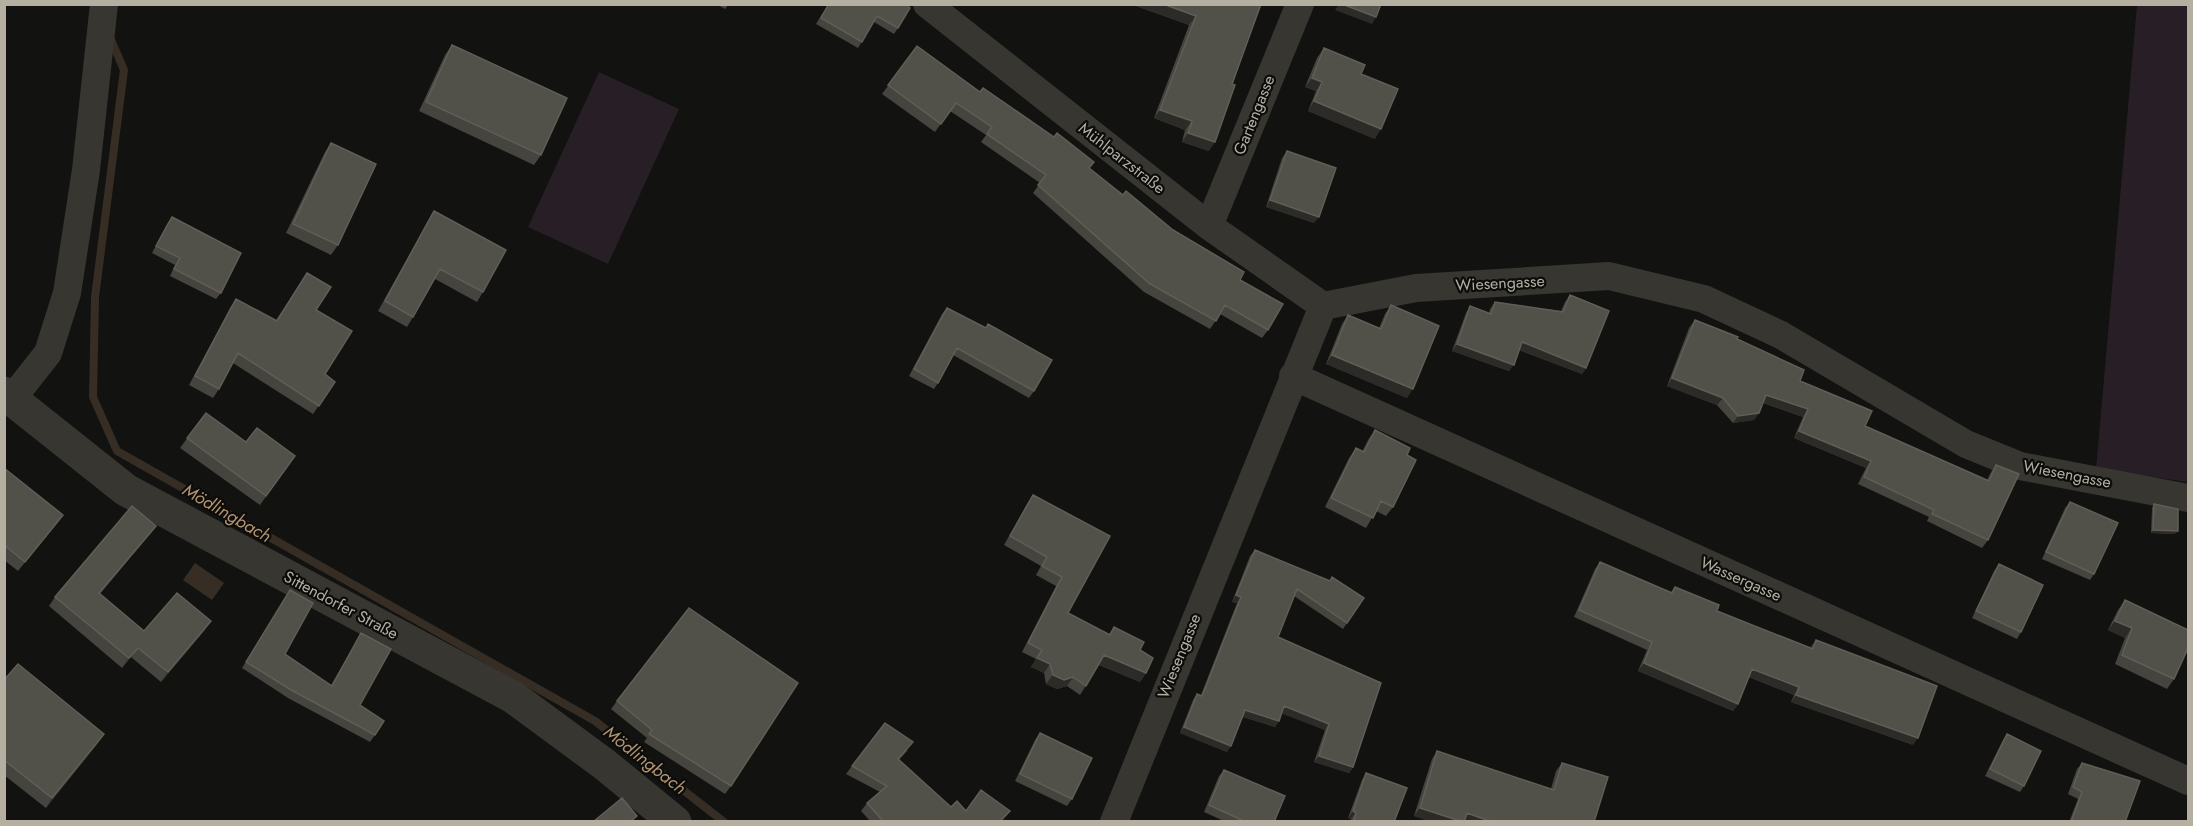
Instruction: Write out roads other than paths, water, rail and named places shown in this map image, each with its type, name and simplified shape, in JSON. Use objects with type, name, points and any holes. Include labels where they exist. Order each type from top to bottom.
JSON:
[{"type":"street","points":[[8,397],[48,353],[67,293],[86,170],[104,4]]},
{"type":"street","name":"Mühlparzstraße","points":[[927,4],[1209,226],[1323,306]]},
{"type":"street","name":"Gartengasse","points":[[1209,226],[1300,4]]},
{"type":"street","name":"Wiesengasse","points":[[1120,819],[1293,376],[1323,306],[1416,288],[1609,276],[1704,299],[1781,335],[1966,444],[2020,466],[2188,498]]},
{"type":"street","name":"Wassergasse","points":[[1293,376],[2188,782]]},
{"type":"street","name":"Sittendorfer Straße","points":[[8,397],[126,490],[513,697],[604,764],[675,822]]},
{"type":"waterway","name":"Mödlingbach","points":[[109,35],[124,70],[95,297],[93,397],[117,451],[595,721],[724,822]]}]
